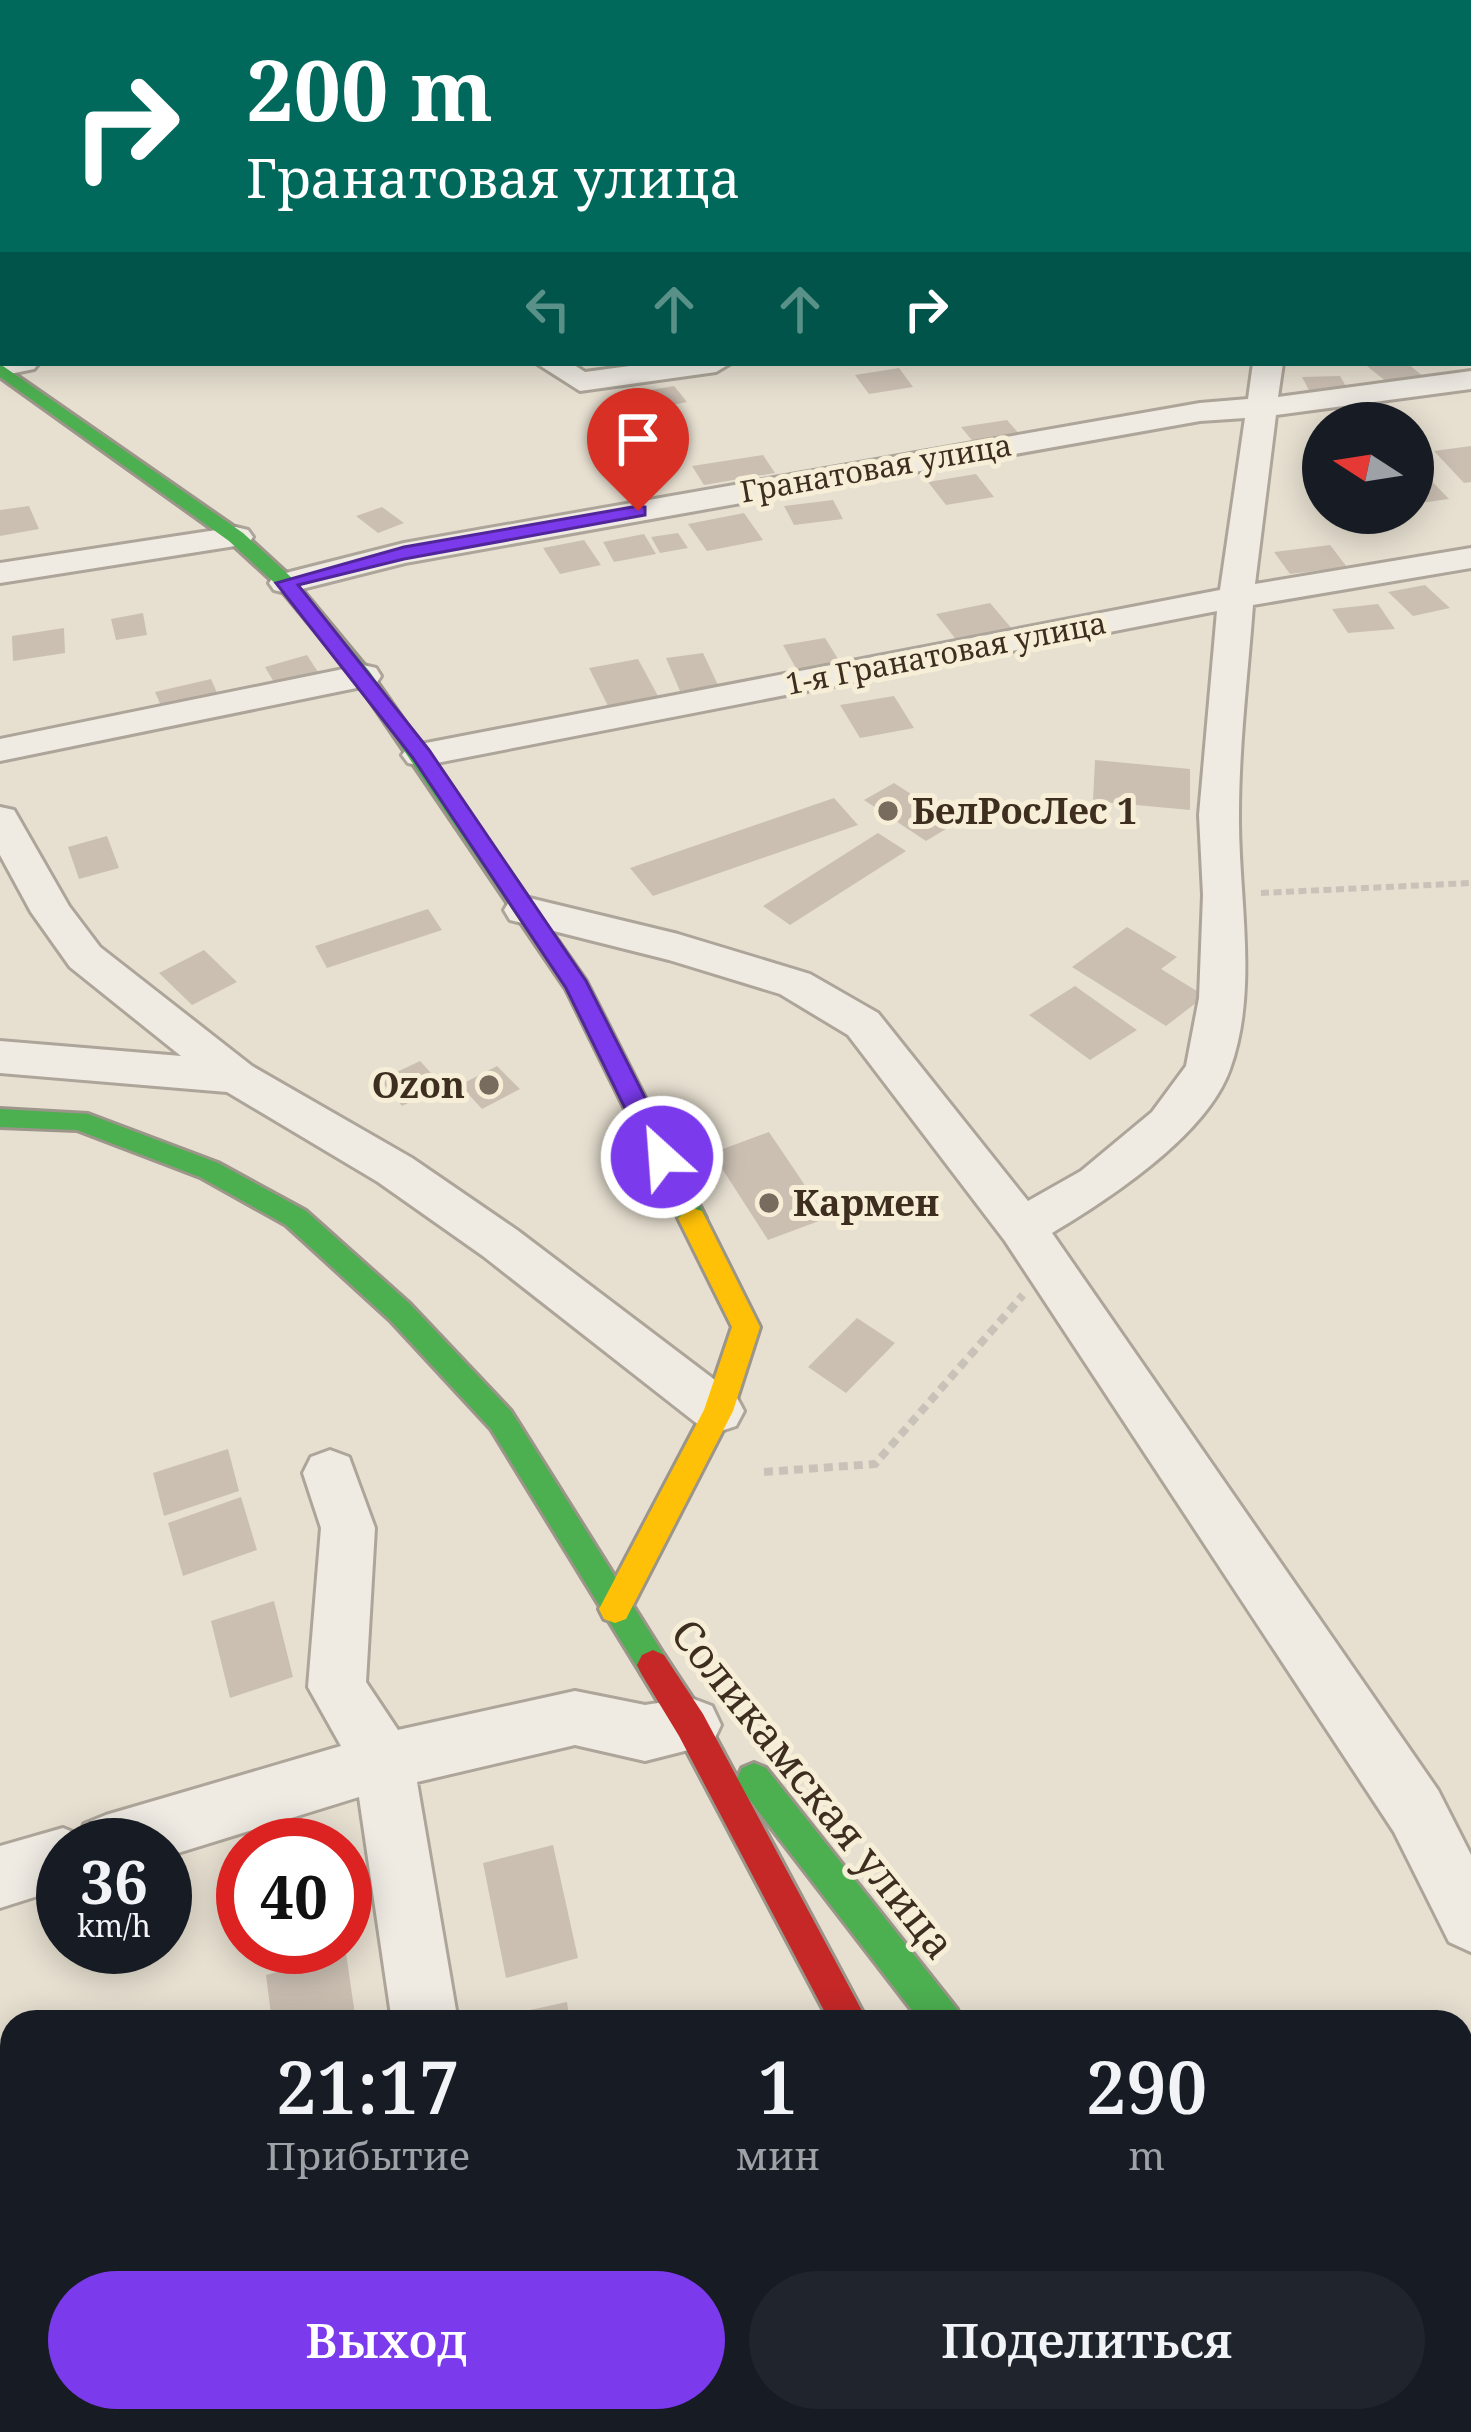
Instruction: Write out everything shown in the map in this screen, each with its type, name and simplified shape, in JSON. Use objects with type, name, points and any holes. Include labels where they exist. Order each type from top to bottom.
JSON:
[{"type":"street","points":[[556,366],[580,382],[695,366]]},
{"type":"street","points":[[1035,1247],[1098,1183],[1168,1124],[1208,1069],[1221,998],[1224,895],[1219,815],[1236,597],[1268,366]]},
{"type":"street","points":[[0,368],[236,537],[286,583],[363,676],[577,987],[746,1327],[718,1411],[615,1610]]},
{"type":"street","name":"Гранатовая улица","points":[[286,583],[404,553],[1200,412],[1471,380]]},
{"type":"street","points":[[0,573],[236,537]]},
{"type":"street","name":"1-я Гранатовая улица","points":[[421,754],[1236,597],[1471,558]]},
{"type":"street","points":[[0,751],[363,676]]},
{"type":"street","points":[[0,819],[52,912],[85,957],[236,1077],[395,1170],[500,1243],[718,1411]]},
{"type":"street","points":[[525,910],[678,948],[795,984],[863,1024],[1035,1247],[1416,1811],[1471,1920]]},
{"type":"street","points":[[0,1057],[236,1077]]},
{"type":"street","points":[[0,1118],[79,1121],[209,1170],[296,1218],[400,1312],[501,1420],[615,1610],[692,1725],[844,2010]]},
{"type":"street","points":[[330,1473],[348,1528],[337,1687],[384,1761],[423,2010]]},
{"type":"street","name":"Соликамская улица","points":[[615,1610],[934,2010]]},
{"type":"street","points":[[192,1819],[384,1761],[575,1718],[645,1733],[692,1725]]},
{"type":"street","points":[[0,1877],[36,1866]]},
{"type":"path","points":[[1224,895],[1471,883]]},
{"type":"path","points":[[764,1472],[875,1464],[1035,1247]]},
{"type":"building","points":[[1367,366],[1411,366],[1424,377],[1388,383]]},
{"type":"building","points":[[899,368],[913,387],[869,394],[855,375]]},
{"type":"building","points":[[1340,376],[1351,395],[1312,396],[1302,377]]},
{"type":"building","points":[[674,386],[687,402],[649,410],[635,393]]},
{"type":"building","points":[[1007,420],[1022,437],[975,444],[961,427]]},
{"type":"building","points":[[1471,446],[1471,482],[1464,483],[1434,451]]},
{"type":"building","points":[[763,455],[775,473],[704,485],[692,466]]},
{"type":"building","points":[[976,474],[994,497],[946,505],[928,482]]},
{"type":"building","points":[[1434,484],[1449,499],[1434,501]]},
{"type":"building","points":[[833,500],[843,519],[794,525],[784,506]]},
{"type":"building","points":[[29,506],[39,529],[0,536],[0,510]]},
{"type":"building","points":[[382,507],[404,523],[378,533],[356,516]]},
{"type":"building","points":[[744,513],[763,540],[707,551],[688,524]]},
{"type":"building","points":[[678,533],[688,548],[660,553],[651,537]]},
{"type":"building","points":[[644,534],[656,554],[614,562],[603,542]]},
{"type":"building","points":[[584,540],[601,565],[560,574],[543,548]]},
{"type":"building","points":[[1330,545],[1347,567],[1290,574],[1274,552]]},
{"type":"building","points":[[1425,585],[1450,608],[1413,616],[1388,592]]},
{"type":"building","points":[[990,603],[1013,630],[958,642],[936,614]]},
{"type":"building","points":[[1378,604],[1395,629],[1348,633],[1332,609]]},
{"type":"building","points":[[143,613],[147,635],[116,640],[111,619]]},
{"type":"building","points":[[64,628],[65,653],[13,661],[12,636]]},
{"type":"building","points":[[825,638],[840,662],[797,670],[783,645]]},
{"type":"building","points":[[703,653],[718,685],[680,691],[666,658]]},
{"type":"building","points":[[307,655],[318,672],[275,684],[265,667]]},
{"type":"building","points":[[638,659],[658,696],[608,706],[589,668]]},
{"type":"building","points":[[211,679],[218,695],[162,708],[155,692]]},
{"type":"building","points":[[894,696],[914,728],[860,738],[840,705]]},
{"type":"building","points":[[1095,760],[1190,769],[1190,810],[1093,801]]},
{"type":"building","points":[[894,783],[956,823],[926,841],[864,800]]},
{"type":"building","points":[[834,798],[858,825],[653,896],[630,868]]},
{"type":"building","points":[[878,833],[906,851],[790,925],[763,906]]},
{"type":"building","points":[[107,836],[119,868],[79,879],[68,847]]},
{"type":"building","points":[[428,909],[442,930],[327,968],[315,946]]},
{"type":"building","points":[[1127,927],[1177,957],[1161,969],[1205,996],[1166,1026],[1072,967]]},
{"type":"building","points":[[204,950],[237,982],[192,1005],[159,973]]},
{"type":"building","points":[[1075,986],[1137,1030],[1090,1060],[1029,1015]]},
{"type":"building","points":[[420,1061],[443,1086],[402,1106],[380,1080]]},
{"type":"building","points":[[497,1066],[520,1089],[482,1109],[460,1085]]},
{"type":"building","points":[[769,1132],[827,1218],[768,1240],[712,1153]]},
{"type":"building","points":[[857,1318],[895,1343],[846,1393],[808,1367]]},
{"type":"building","points":[[228,1449],[239,1491],[164,1516],[153,1473]]},
{"type":"building","points":[[241,1497],[257,1550],[183,1576],[168,1523]]},
{"type":"building","points":[[274,1601],[293,1677],[230,1698],[211,1621]]},
{"type":"building","points":[[553,1845],[578,1958],[506,1978],[483,1863]]},
{"type":"building","points":[[349,1974],[354,2010],[270,2010],[266,1975]]},
{"type":"building","points":[[567,2002],[568,2010],[530,2010]]},
{"type":"traffic: fast","points":[[0,369],[236,537],[286,583],[363,676],[577,987],[692,1218]]},
{"type":"traffic: fast","points":[[0,1118],[79,1121],[209,1170],[296,1218],[400,1312],[501,1420],[653,1665]]},
{"type":"traffic: fast","points":[[754,1779],[935,2010]]},
{"type":"traffic: slow","points":[[615,1609],[718,1411],[746,1327],[692,1218]]},
{"type":"traffic: jam","points":[[653,1665],[691,1725],[844,2010]]},
{"type":"place","name":"БелРосЛес 1","points":[[888,811]]},
{"type":"place","name":"Ozon","points":[[489,1085]]},
{"type":"place","name":"Кармен","points":[[769,1203]]},
{"type":"route","points":[[638,511],[404,553],[286,583],[421,754],[577,987],[662,1157]]}]
